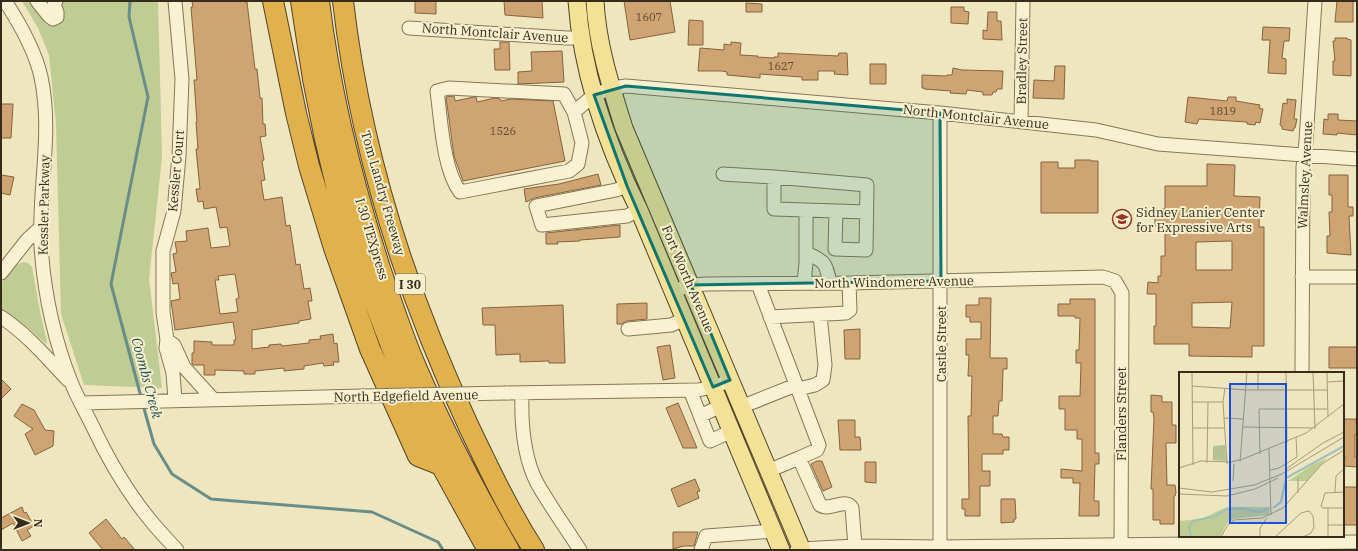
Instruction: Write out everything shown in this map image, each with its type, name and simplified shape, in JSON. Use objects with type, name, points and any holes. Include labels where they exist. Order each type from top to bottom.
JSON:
[{"type":"highway","points":[[274,1],[296,113],[309,166],[334,248],[370,349],[418,456],[441,465]]},
{"type":"highway","points":[[301,1],[313,79],[322,124],[339,198],[357,256],[401,372],[441,465],[488,550]]},
{"type":"highway","name":"I 30 TEXpress","points":[[319,1],[331,76],[348,156],[369,233],[391,301],[416,366],[442,426],[509,550]]},
{"type":"highway","name":"Tom Landry Freeway","points":[[343,1],[354,73],[365,130],[394,237],[415,300],[437,356],[479,448],[534,549]]},
{"type":"main road","name":"Fort Worth Avenue","points":[[576,1],[587,69],[594,95],[611,144],[627,186],[639,210],[782,550]]},
{"type":"main road","name":"Fort Worth Avenue","points":[[595,1],[607,72],[624,128],[800,550]]},
{"type":"main road","points":[[627,186],[645,179]]},
{"type":"street","name":"Kessler Parkway","points":[[5,1],[18,22],[35,56],[41,76],[46,121],[41,227],[44,269],[51,314],[59,347],[71,383],[106,454],[123,482],[150,520],[177,550]]},
{"type":"street","points":[[37,1],[53,19],[57,17],[57,12],[54,5],[56,1]]},
{"type":"street","name":"Kessler Court","points":[[175,1],[182,79],[179,156],[174,211],[163,251],[163,312],[167,340],[174,345],[179,370],[175,400]]},
{"type":"street","name":"Bradley Street","points":[[1021,122],[1023,1]]},
{"type":"street","name":"Walmsley Avenue","points":[[1302,372],[1303,167],[1315,1]]},
{"type":"street","name":"North Montclair Avenue","points":[[408,28],[581,38]]},
{"type":"street","name":"North Montclair Avenue","points":[[574,112],[594,95],[612,88],[626,86],[940,113],[1096,130],[1158,144],[1357,159]]},
{"type":"street","points":[[449,88],[564,94],[574,112],[582,143],[578,164],[569,171],[460,192],[454,183],[446,154],[437,91],[449,88]]},
{"type":"street","name":"Castle Street","points":[[940,113],[940,549]]},
{"type":"street","points":[[723,174],[867,185],[866,250],[835,250],[836,211]]},
{"type":"street","points":[[774,178],[774,209],[866,212]]},
{"type":"street","points":[[627,186],[616,190],[536,206],[542,225],[627,216],[639,210]]},
{"type":"street","points":[[804,283],[806,210]]},
{"type":"street","points":[[1,273],[27,240],[41,227]]},
{"type":"street","points":[[806,253],[821,259],[827,269],[830,283]]},
{"type":"street","name":"North Windomere Avenue","points":[[673,291],[691,286],[758,284],[1103,277],[1115,281]]},
{"type":"street","points":[[1302,277],[1357,277]]},
{"type":"street","name":"Flanders Street","points":[[1115,281],[1122,293],[1120,548]]},
{"type":"street","points":[[770,317],[846,313],[850,310],[849,283]]},
{"type":"street","points":[[758,284],[819,445],[817,450],[768,471]]},
{"type":"street","points":[[741,407],[797,387],[815,385],[823,380],[825,365],[820,315]]},
{"type":"street","points":[[1,317],[29,339],[71,383]]},
{"type":"street","points":[[628,329],[671,325],[685,319]]},
{"type":"street","name":"Kessler Court","points":[[179,370],[212,399]]},
{"type":"street","name":"North Edgefield Avenue","points":[[81,403],[212,399],[698,390],[713,387],[730,380]]},
{"type":"street","points":[[690,390],[710,441],[732,431]]},
{"type":"street","points":[[522,393],[524,436],[530,465],[537,482],[580,550]]},
{"type":"street","points":[[700,416],[721,406]]},
{"type":"street","points":[[799,458],[820,505],[826,508],[846,504],[850,505],[852,508],[855,546]]},
{"type":"street","points":[[701,550],[706,536],[774,531]]},
{"type":"street","points":[[800,550],[855,546],[940,549],[1120,548],[1357,542]]},
{"type":"highlighted area","points":[[626,86],[940,113],[941,281],[691,285],[730,380],[713,387],[627,186],[594,95]]},
{"type":"green space","points":[[22,1],[158,1],[162,157],[149,279],[162,388],[84,385],[61,314],[56,124],[49,55],[38,28]]},
{"type":"green space","points":[[23,262],[28,263],[32,267],[47,342],[46,344],[27,327],[1,309],[1,283],[17,265]]},
{"type":"building","points":[[192,1],[247,2],[255,69],[257,69],[260,98],[262,98],[263,124],[265,124],[266,136],[260,137],[264,160],[262,161],[265,180],[261,181],[264,200],[282,197],[286,226],[290,225],[296,265],[300,264],[304,289],[310,288],[312,301],[308,301],[311,319],[299,321],[299,323],[252,330],[252,349],[269,347],[269,345],[281,344],[282,346],[309,343],[309,340],[321,339],[320,336],[333,334],[334,344],[337,343],[339,362],[333,362],[334,365],[324,366],[323,363],[304,366],[304,369],[284,371],[284,368],[255,371],[255,374],[244,374],[244,371],[215,370],[215,375],[204,375],[204,365],[193,365],[192,363],[194,341],[212,342],[212,345],[234,345],[234,340],[236,340],[233,322],[175,330],[171,301],[180,299],[178,283],[173,284],[171,273],[176,272],[173,254],[177,253],[175,242],[187,241],[186,231],[208,228],[211,248],[230,246],[227,227],[220,228],[216,207],[204,209],[203,201],[198,202],[196,189],[200,189],[196,149],[198,149],[194,80],[197,80],[191,7],[193,7]],"holes":[[[235,274],[239,298],[236,299],[238,312],[220,314],[215,280],[219,280],[218,276]]]},
{"type":"building","points":[[415,1],[436,1],[436,14],[415,13]]},
{"type":"building","points":[[504,1],[542,1],[543,18],[505,15]]},
{"type":"building","points":[[624,1],[670,1],[675,32],[630,40]]},
{"type":"building","points":[[1337,1],[1353,1],[1353,22],[1335,22]]},
{"type":"building","points":[[746,3],[762,4],[762,12],[746,12]]},
{"type":"building","points":[[951,7],[964,7],[964,11],[969,12],[968,24],[951,23]]},
{"type":"building","points":[[988,12],[997,12],[997,21],[1001,21],[1002,40],[983,39],[983,30],[987,31]]},
{"type":"building","points":[[689,20],[703,21],[703,45],[688,45]]},
{"type":"building","points":[[1263,27],[1290,28],[1289,41],[1284,41],[1282,58],[1286,59],[1286,74],[1268,73],[1270,40],[1262,40]]},
{"type":"building","points":[[1335,38],[1347,38],[1351,40],[1351,76],[1333,75],[1333,61],[1335,61],[1333,41],[1335,41]]},
{"type":"building","points":[[500,42],[509,42],[510,70],[495,70],[494,49],[500,49]]},
{"type":"building","points":[[731,42],[741,43],[740,55],[758,56],[757,57],[774,58],[778,57],[778,53],[838,56],[839,53],[847,53],[848,75],[834,74],[835,71],[818,71],[818,80],[802,80],[802,77],[760,74],[760,78],[727,75],[727,72],[722,71],[698,71],[700,48],[724,50],[724,44],[731,45]]},
{"type":"building","points":[[562,51],[564,82],[518,84],[518,72],[532,71],[531,52]]},
{"type":"building","points":[[870,64],[886,64],[886,84],[870,84]]},
{"type":"building","points":[[1055,66],[1065,66],[1064,99],[1033,98],[1034,80],[1054,81]]},
{"type":"building","points":[[953,68],[962,70],[1003,71],[1002,89],[997,89],[992,95],[983,95],[983,92],[967,90],[966,94],[922,88],[922,75],[952,75]]},
{"type":"building","points":[[454,96],[455,101],[476,97],[477,102],[495,98],[500,99],[501,101],[511,99],[553,101],[565,161],[463,181],[454,156],[446,97]]},
{"type":"building","points":[[1188,97],[1227,101],[1228,97],[1236,97],[1236,101],[1260,105],[1259,108],[1263,109],[1260,123],[1256,122],[1255,125],[1247,124],[1247,122],[1199,119],[1197,124],[1185,122]]},
{"type":"building","points":[[1287,99],[1296,100],[1294,119],[1297,119],[1293,131],[1282,129],[1282,126],[1280,125],[1283,103],[1287,104]]},
{"type":"building","points":[[1,104],[13,104],[11,138],[1,138]]},
{"type":"building","points":[[1328,114],[1338,114],[1338,120],[1357,121],[1357,135],[1337,133],[1337,135],[1323,134],[1324,119],[1328,120]]},
{"type":"building","points":[[1075,160],[1098,161],[1098,213],[1041,213],[1041,162],[1058,162],[1058,168],[1075,168]]},
{"type":"building","points":[[1207,164],[1235,165],[1234,196],[1260,197],[1259,227],[1264,227],[1264,346],[1252,346],[1252,357],[1189,356],[1189,344],[1154,344],[1154,326],[1156,326],[1156,294],[1147,294],[1148,282],[1158,283],[1158,276],[1161,276],[1161,256],[1165,256],[1165,226],[1155,226],[1155,209],[1165,209],[1165,186],[1207,186]],"holes":[[[1232,241],[1232,270],[1196,270],[1196,242]],[[1232,302],[1230,328],[1192,327],[1192,303]]]},
{"type":"building","points":[[598,174],[601,185],[534,198],[526,202],[524,189],[559,184]]},
{"type":"building","points":[[1,175],[14,177],[10,195],[1,193]]},
{"type":"building","points":[[1329,175],[1348,175],[1348,207],[1353,207],[1353,216],[1349,216],[1351,255],[1327,253],[1327,236],[1330,236],[1329,212],[1332,212],[1332,195],[1329,195]]},
{"type":"building","points":[[620,225],[620,237],[546,244],[546,233]]},
{"type":"building","points":[[979,298],[991,298],[990,358],[1007,358],[1007,369],[1003,369],[1002,401],[999,401],[998,416],[993,416],[993,434],[1002,434],[1003,437],[1009,437],[1009,450],[1003,450],[1003,454],[982,454],[982,471],[990,471],[990,486],[980,486],[980,516],[965,516],[965,509],[962,509],[962,499],[969,499],[968,416],[971,416],[972,376],[968,376],[969,355],[966,355],[966,339],[981,339],[981,322],[970,322],[970,317],[966,317],[966,305],[979,305]]},
{"type":"building","points":[[1070,299],[1095,299],[1095,453],[1099,453],[1099,464],[1095,464],[1094,501],[1099,501],[1099,516],[1079,516],[1080,483],[1073,483],[1073,478],[1061,478],[1061,469],[1082,471],[1082,439],[1077,439],[1077,430],[1065,430],[1065,409],[1059,409],[1059,396],[1080,396],[1081,363],[1076,363],[1076,350],[1079,350],[1080,318],[1075,318],[1075,316],[1058,316],[1058,304],[1070,304]]},
{"type":"building","points":[[647,303],[647,319],[627,321],[622,324],[617,324],[617,304]]},
{"type":"building","points":[[563,305],[565,363],[549,363],[549,361],[520,362],[520,354],[496,355],[495,325],[483,325],[482,308]]},
{"type":"building","points":[[860,329],[860,359],[845,359],[844,330]]},
{"type":"building","points":[[670,345],[675,378],[663,380],[657,347]]},
{"type":"building","points":[[1329,347],[1357,347],[1357,368],[1329,368]]},
{"type":"building","points":[[1,379],[11,389],[1,399]]},
{"type":"building","points":[[1151,395],[1162,396],[1162,402],[1172,402],[1172,425],[1176,425],[1176,443],[1166,443],[1167,485],[1175,485],[1176,492],[1174,496],[1174,524],[1160,524],[1160,520],[1153,520],[1153,489],[1151,489],[1154,418],[1153,412],[1151,412]]},
{"type":"building","points":[[678,403],[697,448],[683,448],[666,408]]},
{"type":"building","points":[[22,404],[34,410],[45,430],[54,431],[53,446],[35,455],[25,434],[33,429],[14,416]]},
{"type":"building","points":[[1344,419],[1356,419],[1357,434],[1355,434],[1355,457],[1357,457],[1357,467],[1344,466]]},
{"type":"building","points":[[838,420],[855,420],[855,437],[860,437],[861,450],[840,450]]},
{"type":"building","points":[[817,461],[822,461],[832,487],[823,491],[811,464]]},
{"type":"building","points":[[865,462],[876,462],[876,483],[865,482]]},
{"type":"building","points":[[695,479],[700,491],[697,492],[699,498],[678,507],[671,489]]},
{"type":"building","points":[[1344,487],[1357,487],[1357,525],[1344,525]]},
{"type":"building","points":[[1001,499],[1015,499],[1016,519],[1014,519],[1014,522],[1001,523]]},
{"type":"building","points":[[22,507],[24,513],[26,512],[34,526],[27,530],[31,536],[22,541],[13,523],[1,530],[1,518]]},
{"type":"building","points":[[106,519],[122,539],[124,537],[135,550],[103,550],[89,533]]},
{"type":"building","points":[[673,532],[698,532],[694,546],[684,546],[673,549]]},
{"type":"waterway","name":"Coombs Creek","points":[[130,1],[129,17],[148,97],[111,284],[141,397]]},
{"type":"waterway","name":"Coombs Creek","points":[[143,405],[154,444],[172,474],[211,499],[372,512],[438,542],[443,550]]},
{"type":"place","name":"Sidney Lanier Center for Expressive Arts","points":[[1122,219]]}]
